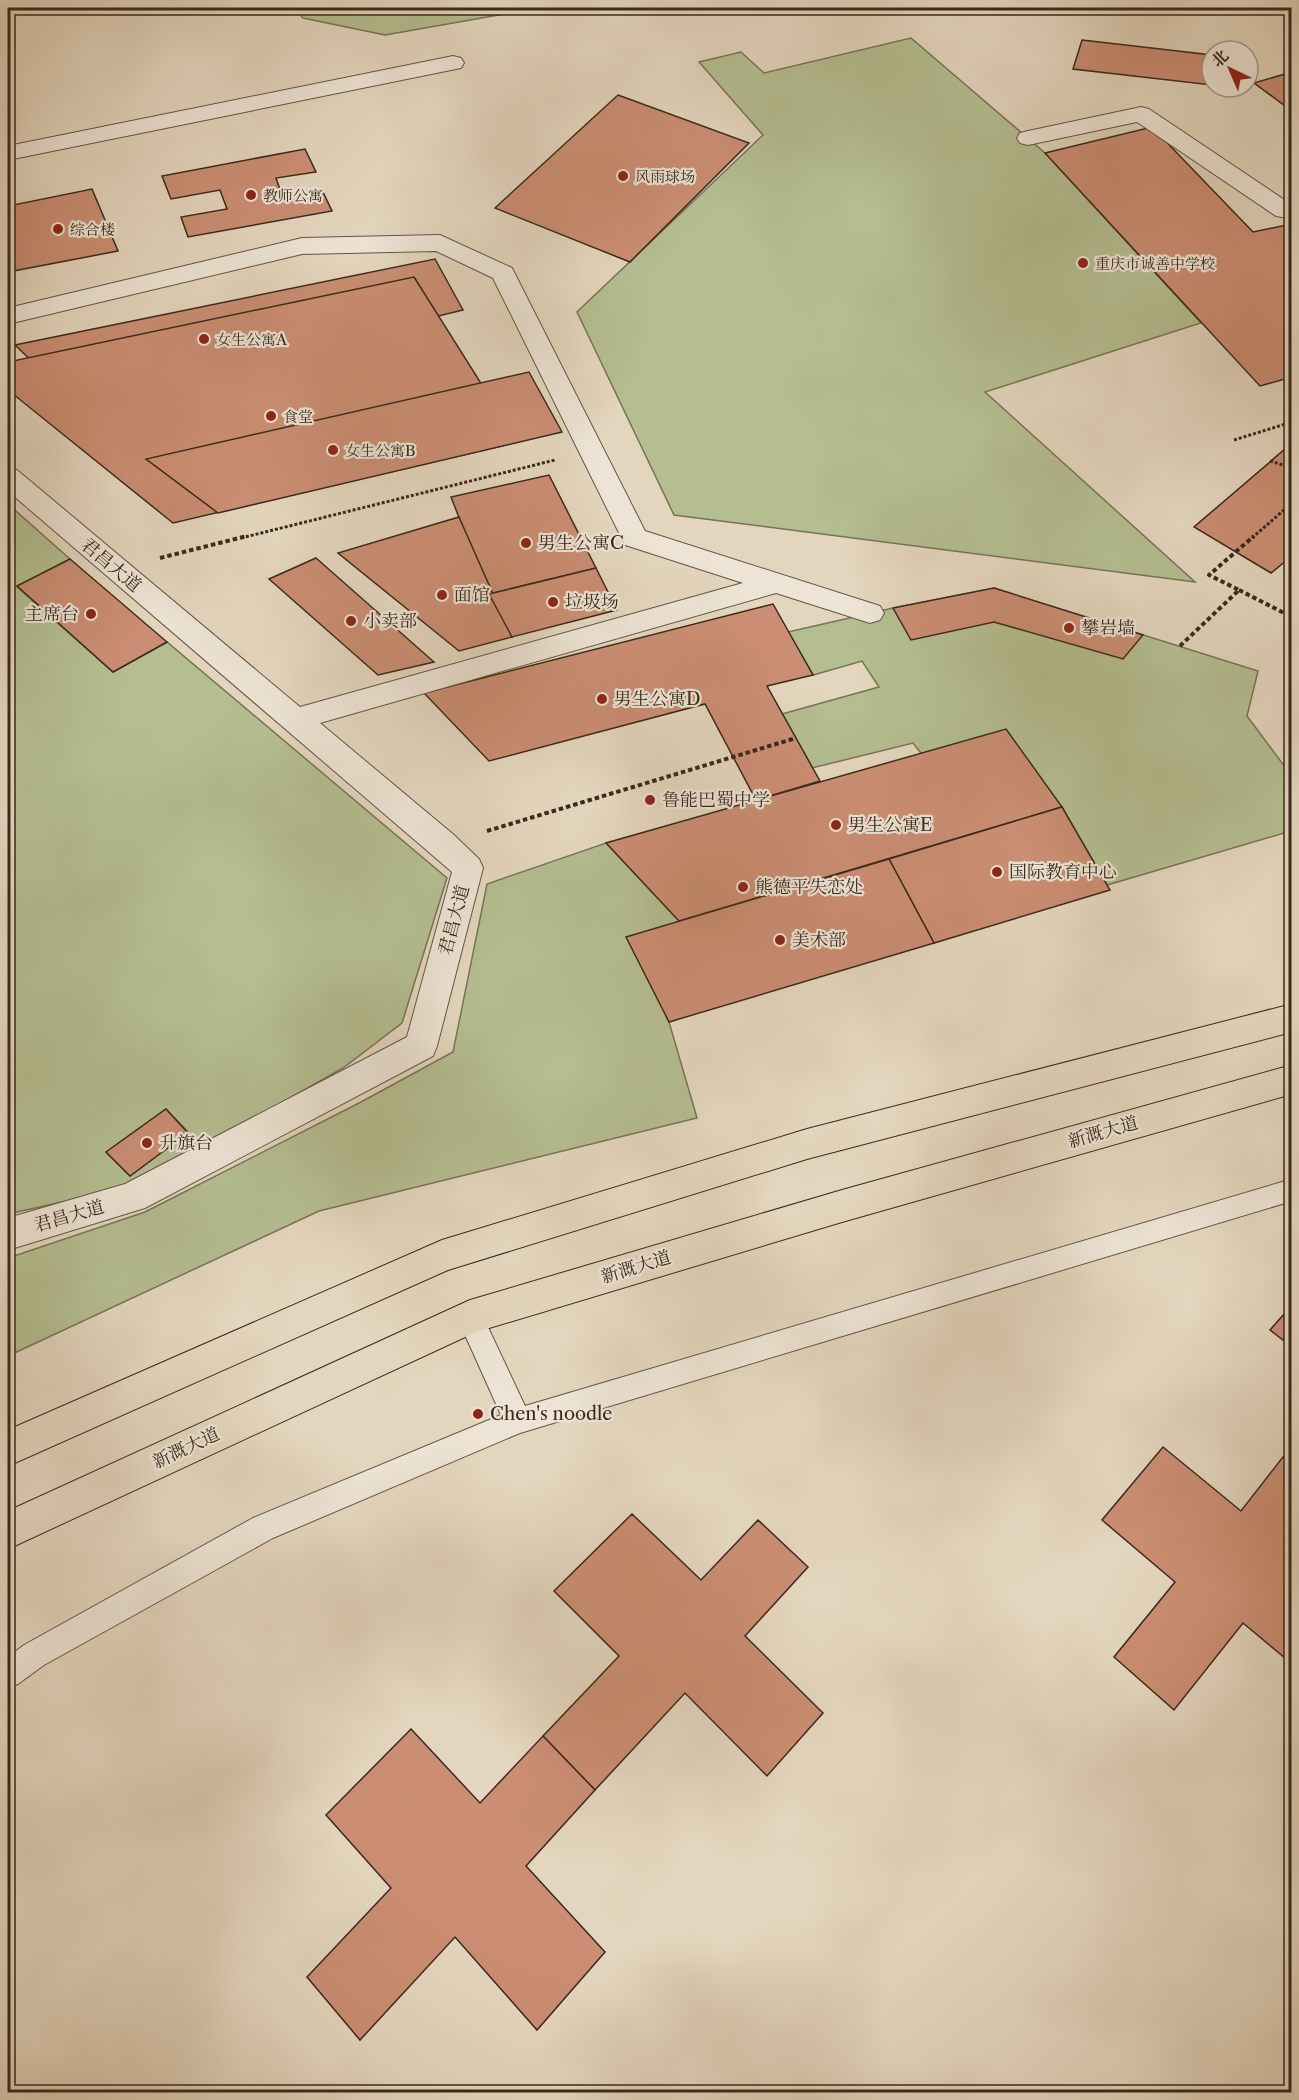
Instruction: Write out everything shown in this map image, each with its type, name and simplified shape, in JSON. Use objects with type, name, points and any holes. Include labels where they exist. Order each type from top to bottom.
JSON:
[{"type":"main road","points":[[8,1448],[442,1256],[807,1144],[1292,1018]]},
{"type":"main road","name":"新溉大道","points":[[8,1530],[470,1317],[842,1206],[1292,1079]]},
{"type":"street","points":[[8,153],[453,63]]},
{"type":"street","points":[[1028,138],[1141,114],[1284,211],[1292,212]]},
{"type":"street","points":[[8,316],[302,246],[440,243],[503,273],[635,538],[870,613]]},
{"type":"street","name":"君昌大道","points":[[8,477],[293,720],[443,844],[468,868],[421,1046],[133,1197],[8,1234]]},
{"type":"street","points":[[293,720],[777,583]]},
{"type":"lane","points":[[8,1674],[34,1655],[263,1528],[518,1421],[1292,1190]]},
{"type":"lane","points":[[470,1317],[518,1421]]},
{"type":"path","points":[[1234,440],[1292,422]]},
{"type":"path","points":[[116,569],[592,451]]},
{"type":"path","points":[[1270,461],[1292,468]]},
{"type":"path","points":[[1292,502],[1209,575],[1292,617]]},
{"type":"path","points":[[1180,646],[1239,590]]},
{"type":"path","points":[[443,844],[796,738]]},
{"type":"green space","points":[[294,8],[539,8],[385,35],[303,18]]},
{"type":"green space","points":[[911,38],[1045,153],[1201,323],[985,392],[1195,582],[674,515],[577,312],[763,135],[699,62],[741,52],[764,73]]},
{"type":"green space","points":[[8,504],[70,559],[17,587],[113,672],[167,642],[447,878],[402,1023],[343,1068],[134,1186],[8,1214]],"holes":[[[166,1109],[188,1132],[130,1176],[106,1152]]]},
{"type":"green space","points":[[994,588],[1258,671],[1247,716],[1291,775],[1291,831],[1107,885],[1062,807],[921,753],[913,743],[812,768],[782,714],[879,687],[862,661],[813,675],[788,632]]},
{"type":"green space","points":[[606,843],[679,921],[669,1022],[697,1118],[319,1211],[8,1356],[8,1258],[145,1212],[361,1102],[453,1052],[487,884]]},
{"type":"building","points":[[1082,40],[1200,54],[1200,84],[1073,69]]},
{"type":"building","points":[[1292,72],[1292,111],[1260,87],[1260,81]]},
{"type":"building","name":"风雨球场","points":[[618,95],[749,143],[630,262],[495,208]]},
{"type":"building","points":[[1152,127],[1253,232],[1292,224],[1292,377],[1260,386],[1045,153]]},
{"type":"building","name":"教师公寓","points":[[305,149],[316,172],[276,178],[283,198],[323,192],[332,211],[188,237],[181,217],[227,209],[220,190],[171,199],[162,176]]},
{"type":"building","name":"综合楼","points":[[92,189],[118,251],[8,272],[8,206]]},
{"type":"building","name":"女生公寓A","points":[[435,259],[463,310],[364,334],[394,404],[337,417],[309,346],[68,396],[15,345]]},
{"type":"building","name":"食堂","points":[[414,277],[518,442],[173,523],[8,390],[8,362]]},
{"type":"building","name":"女生公寓B","points":[[529,372],[562,432],[218,513],[146,459]]},
{"type":"building","points":[[1292,443],[1292,556],[1271,573],[1194,527]]},
{"type":"building","name":"男生公寓C","points":[[549,475],[596,568],[489,594],[451,497]]},
{"type":"building","name":"面馆","points":[[459,517],[512,637],[459,651],[338,553]]},
{"type":"building","name":"小卖部","points":[[316,558],[434,662],[378,675],[269,579]]},
{"type":"building","name":"主席台","points":[[70,559],[167,642],[113,672],[17,586]]},
{"type":"building","name":"垃圾场","points":[[596,568],[617,610],[512,637],[489,594]]},
{"type":"building","name":"攀岩墙","points":[[994,588],[1143,635],[1123,659],[994,622],[911,640],[893,608]]},
{"type":"building","name":"男生公寓D","points":[[773,604],[813,675],[767,686],[820,781],[756,800],[705,704],[489,761],[424,693]]},
{"type":"building","name":"男生公寓E","points":[[1006,729],[1062,807],[679,921],[606,843]]},
{"type":"building","name":"国际教育中心","points":[[1062,807],[1110,890],[934,943],[889,859]]},
{"type":"building","name":"美术部","points":[[889,859],[934,943],[669,1022],[626,937]]},
{"type":"building","name":"升旗台","points":[[166,1109],[188,1133],[130,1176],[106,1152]]},
{"type":"building","points":[[1292,1305],[1292,1347],[1270,1330]]},
{"type":"building","points":[[1163,1447],[1241,1511],[1286,1453],[1292,1457],[1292,1664],[1243,1623],[1174,1710],[1114,1657],[1175,1582],[1102,1520]]},
{"type":"building","points":[[632,1514],[701,1580],[758,1520],[808,1567],[745,1636],[823,1713],[767,1776],[685,1693],[595,1790],[543,1736],[619,1656],[554,1591]]},
{"type":"building","points":[[411,1729],[480,1803],[543,1736],[595,1790],[526,1866],[605,1952],[537,2030],[455,1937],[360,2040],[307,1977],[391,1888],[326,1815]]},
{"type":"place","name":"风雨球场","points":[[623,176]]},
{"type":"place","name":"教师公寓","points":[[251,195]]},
{"type":"place","name":"综合楼","points":[[58,229]]},
{"type":"place","name":"重庆市诚善中学校","points":[[1083,263]]},
{"type":"place","name":"女生公寓A","points":[[204,339]]},
{"type":"place","name":"食堂","points":[[271,416]]},
{"type":"place","name":"女生公寓B","points":[[333,450]]},
{"type":"place","name":"男生公寓C","points":[[526,543]]},
{"type":"place","name":"面馆","points":[[442,595]]},
{"type":"place","name":"垃圾场","points":[[553,602]]},
{"type":"place","name":"主席台","points":[[91,614]]},
{"type":"place","name":"小卖部","points":[[351,621]]},
{"type":"place","name":"攀岩墙","points":[[1069,628]]},
{"type":"place","name":"男生公寓D","points":[[602,699]]},
{"type":"place","name":"鲁能巴蜀中学","points":[[650,800]]},
{"type":"place","name":"男生公寓E","points":[[836,825]]},
{"type":"place","name":"国际教育中心","points":[[997,872]]},
{"type":"place","name":"熊德平失恋处","points":[[743,887]]},
{"type":"place","name":"美术部","points":[[780,940]]},
{"type":"place","name":"升旗台","points":[[147,1143]]},
{"type":"place","name":"Chen's noodle","points":[[478,1414]]}]
